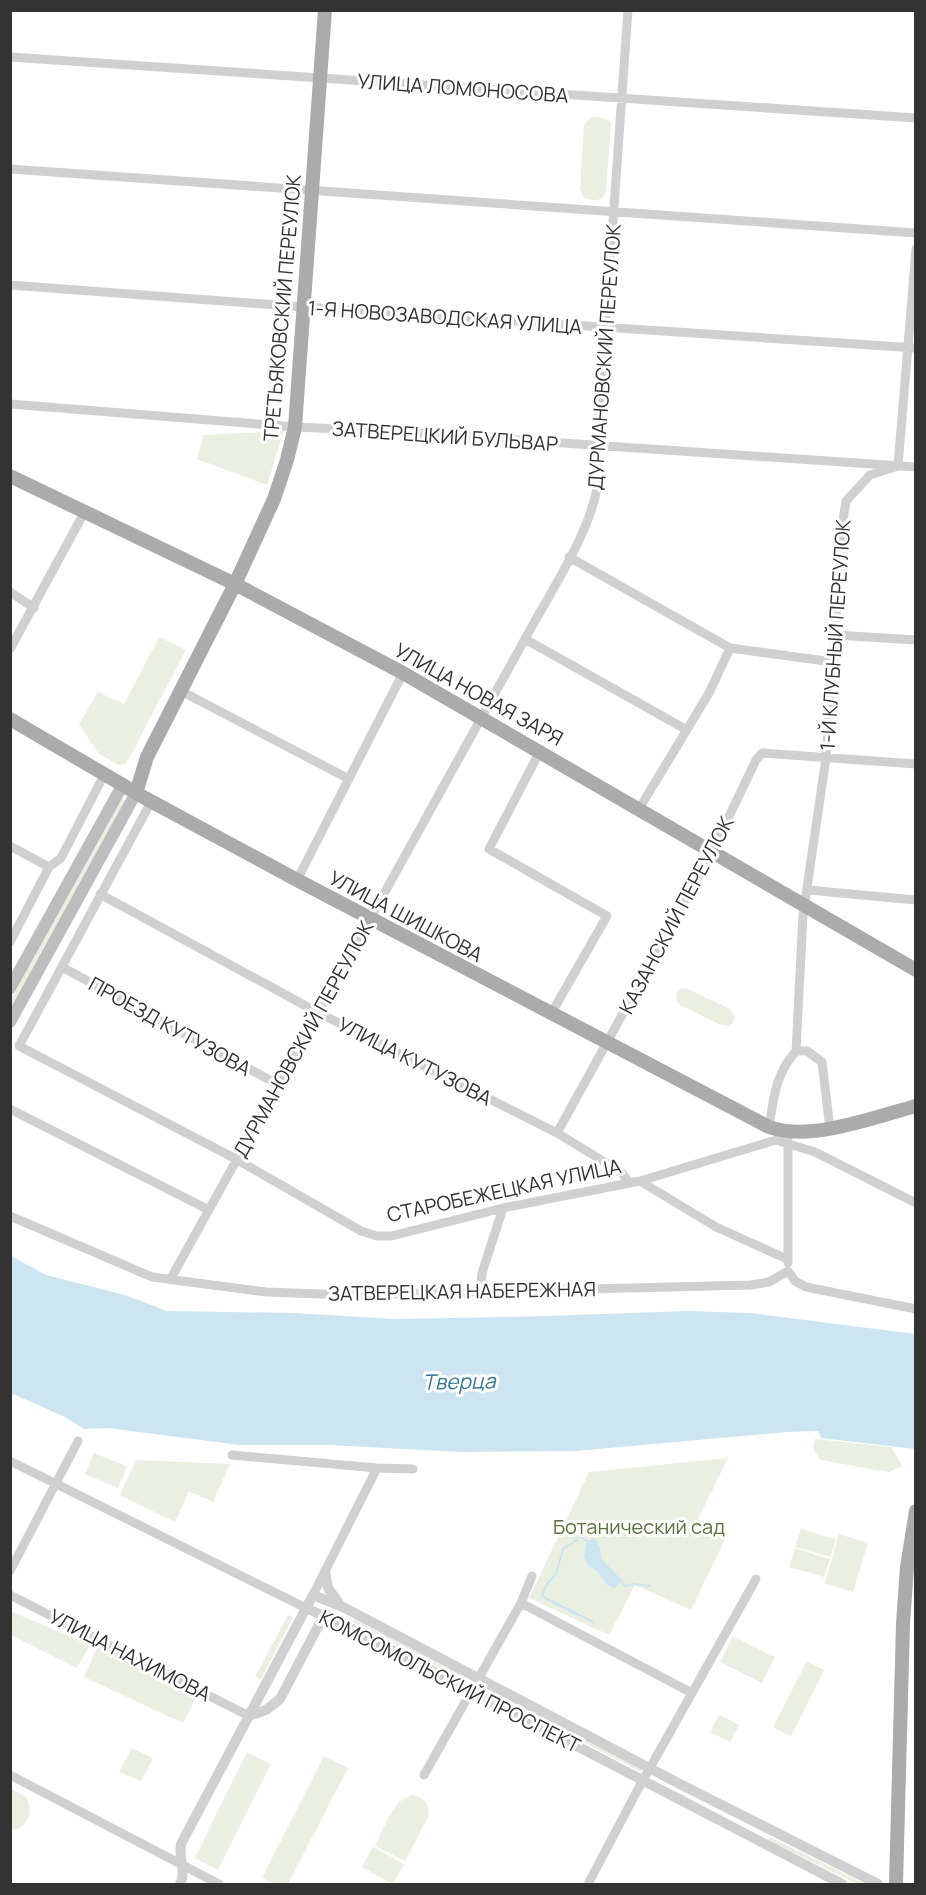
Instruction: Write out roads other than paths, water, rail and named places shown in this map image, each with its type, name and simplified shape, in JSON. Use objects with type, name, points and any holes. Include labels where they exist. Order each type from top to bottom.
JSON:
[{"type":"main road","name":"ТРЕТЬЯКОВСКИЙ ПЕРЕУЛОК","points":[[10,1022],[136,793],[147,758],[235,584],[276,492],[287,460],[295,427],[325,10]]},
{"type":"main road","name":"УЛИЦА НОВАЯ ЗАРЯ","points":[[10,476],[235,584],[403,673],[915,970]]},
{"type":"main road","name":"УЛИЦА ШИШКОВА","points":[[10,719],[151,802],[784,1136]]},
{"type":"main road","name":"ТРЕТЬЯКОВСКИЙ ПЕРЕУЛОК","points":[[10,988],[122,786],[147,758]]},
{"type":"main road","name":"СТАРОБЕЖЕЦКАЯ УЛИЦА","points":[[784,1136],[830,1129],[915,1106]]},
{"type":"main road","points":[[896,1884],[905,1586],[915,1511]]},
{"type":"main road","points":[[904,1884],[903,1695],[915,1552]]},
{"type":"street","name":"ДУРМАНОВСКИЙ ПЕРЕУЛОК","points":[[170,1280],[480,716],[525,639],[587,521],[598,477],[597,446],[628,10]]},
{"type":"street","name":"УЛИЦА ЛОМОНОСОВА","points":[[10,57],[915,118]]},
{"type":"street","points":[[10,169],[915,233]]},
{"type":"street","points":[[898,466],[911,348],[915,249]]},
{"type":"street","name":"1-Я НОВОЗАВОДСКАЯ УЛИЦА","points":[[10,285],[304,308],[911,348]]},
{"type":"street","name":"ЗАТВЕРЕЦКИЙ БУЛЬВАР","points":[[10,404],[295,427],[388,431],[915,467]]},
{"type":"street","name":"1-Й КЛУБНЫЙ ПЕРЕУЛОК","points":[[796,1051],[805,906],[826,758],[846,501],[870,475],[898,466]]},
{"type":"street","points":[[10,649],[84,513]]},
{"type":"street","points":[[569,558],[730,648],[833,662]]},
{"type":"street","points":[[10,592],[34,608]]},
{"type":"street","points":[[835,635],[915,640]]},
{"type":"street","points":[[525,639],[687,730]]},
{"type":"street","points":[[639,809],[709,693],[730,648]]},
{"type":"street","points":[[297,880],[403,673]]},
{"type":"street","points":[[181,691],[349,779]]},
{"type":"street","points":[[540,751],[489,849],[608,916],[551,1014]]},
{"type":"street","name":"КАЗАНСКИЙ ПЕРЕУЛОК","points":[[557,1133],[712,852],[756,760],[762,753],[826,758]]},
{"type":"street","points":[[826,758],[915,764]]},
{"type":"street","points":[[11,938],[49,867],[61,858],[104,775]]},
{"type":"street","points":[[62,967],[151,802]]},
{"type":"street","points":[[10,846],[49,867]]},
{"type":"street","points":[[808,890],[915,900]]},
{"type":"street","name":"УЛИЦА КУТУЗОВА","points":[[100,894],[317,1012],[557,1133],[621,1172],[630,1183]]},
{"type":"street","name":"СТАРОБЕЖЕЦКАЯ УЛИЦА","points":[[62,967],[19,1046],[236,1159],[361,1231],[374,1235],[401,1234],[503,1208],[640,1181],[784,1136]]},
{"type":"street","name":"ПРОЕЗД КУТУЗОВА","points":[[62,967],[277,1084]]},
{"type":"street","points":[[769,1127],[778,1079],[784,1064],[796,1051],[807,1051],[822,1062],[830,1129]]},
{"type":"street","points":[[10,1109],[209,1210]]},
{"type":"street","points":[[784,1136],[788,1271],[795,1281],[806,1287],[915,1309]]},
{"type":"street","name":"УЛИЦА ШИШКОВА","points":[[784,1136],[915,1203]]},
{"type":"street","points":[[640,1181],[717,1227],[788,1259]]},
{"type":"street","points":[[480,1293],[482,1273],[503,1208]]},
{"type":"street","name":"ЗАТВЕРЕЦКАЯ НАБЕРЕЖНАЯ","points":[[10,1216],[152,1277],[266,1292],[347,1295],[751,1285],[769,1282],[788,1271]]},
{"type":"street","points":[[10,1571],[78,1441]]},
{"type":"street","points":[[232,1455],[377,1468],[413,1468]]},
{"type":"street","name":"КОМСОМОЛЬСКИЙ ПРОСПЕКТ","points":[[10,1461],[348,1627],[842,1884]]},
{"type":"street","points":[[180,1884],[184,1874],[180,1853],[182,1844],[377,1468]]},
{"type":"street","name":"КОМСОМОЛЬСКИЙ ПРОСПЕКТ","points":[[325,1571],[330,1591],[343,1607]]},
{"type":"street","points":[[424,1775],[480,1678],[521,1602],[532,1576]]},
{"type":"street","points":[[588,1884],[643,1780],[756,1579]]},
{"type":"street","name":"УЛИЦА НАХИМОВА","points":[[10,1595],[249,1716]]},
{"type":"street","name":"КОМСОМОЛЬСКИЙ ПРОСПЕКТ","points":[[313,1595],[355,1613],[650,1768],[878,1884]]},
{"type":"street","points":[[521,1602],[692,1693]]},
{"type":"street","points":[[348,1627],[347,1616],[355,1613]]},
{"type":"street","points":[[249,1716],[266,1710],[280,1699],[324,1615]]},
{"type":"street","points":[[10,1775],[219,1884]]},
{"type":"street","points":[[762,1843],[769,1829]]},
{"type":"water","name":"Тверца","points":[[11,1256],[46,1275],[125,1295],[167,1311],[295,1313],[393,1319],[688,1311],[750,1313],[915,1334],[915,1449],[821,1438],[818,1431],[576,1451],[462,1452],[329,1445],[240,1445],[108,1428],[84,1429],[65,1417],[11,1395]]},
{"type":"water","points":[[595,1539],[600,1548],[601,1558],[622,1580],[614,1589],[606,1584],[599,1573],[588,1566],[584,1557],[586,1543]]},
{"type":"waterway","points":[[588,1542],[581,1537],[563,1549],[556,1574],[547,1584],[542,1595],[593,1622]]},
{"type":"waterway","points":[[621,1582],[625,1586],[633,1584],[650,1586]]},
{"type":"park label","name":"Ботанический сад","points":[[639,1526]]}]
